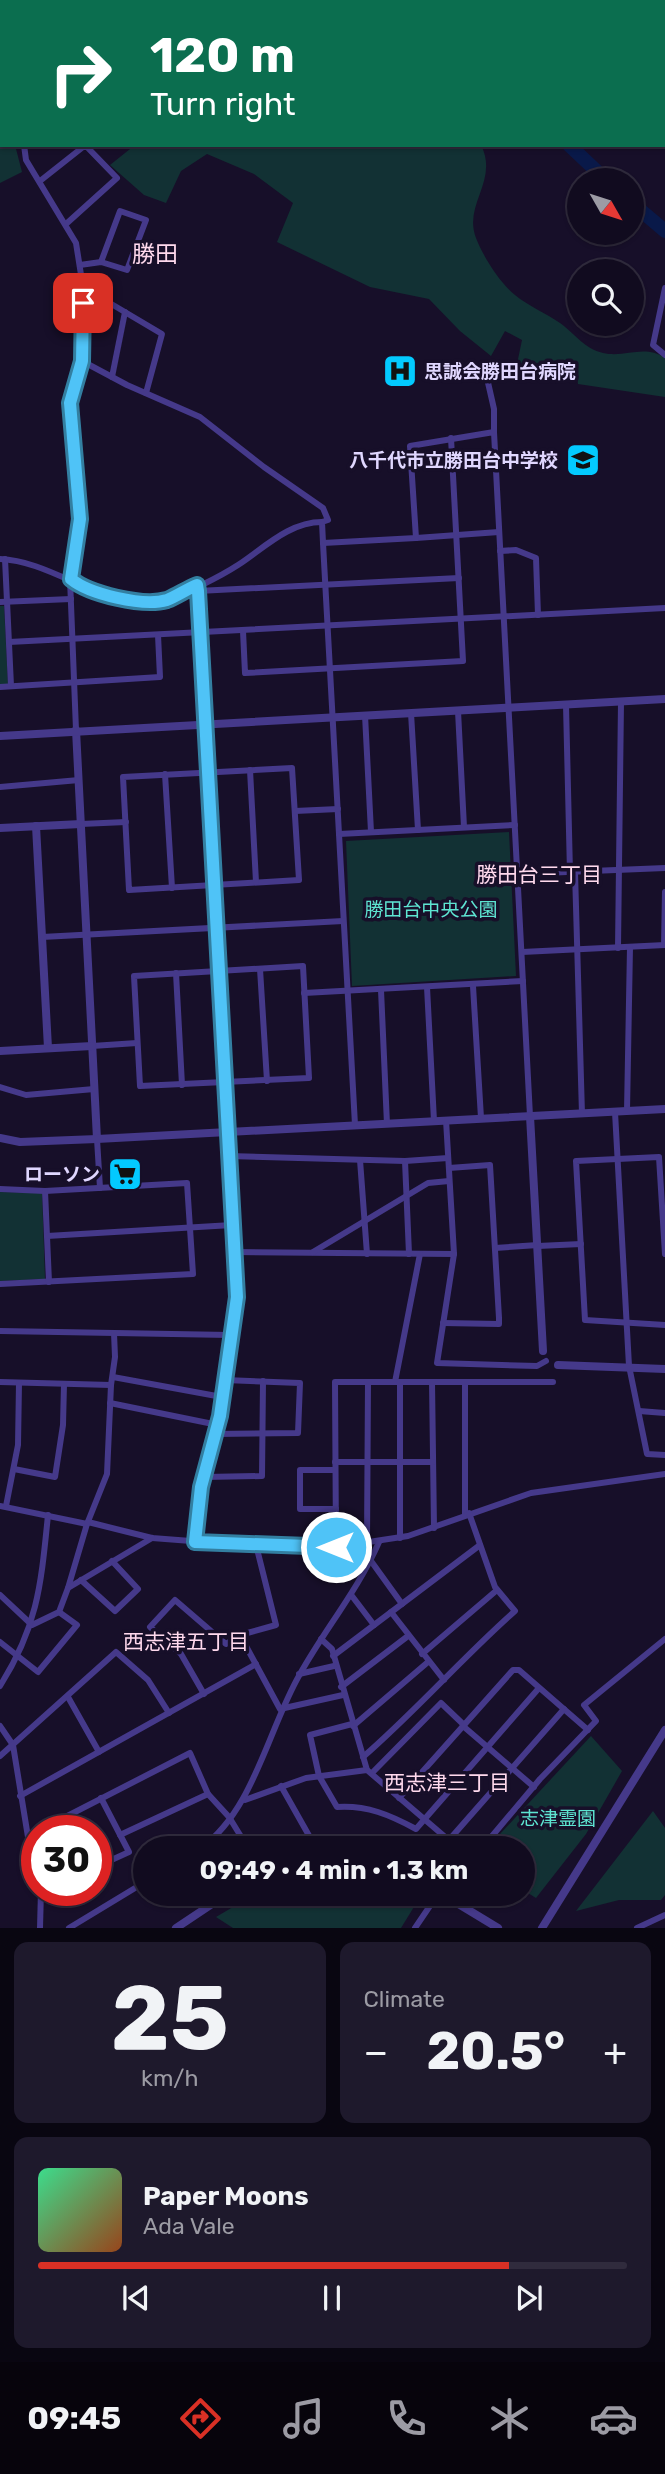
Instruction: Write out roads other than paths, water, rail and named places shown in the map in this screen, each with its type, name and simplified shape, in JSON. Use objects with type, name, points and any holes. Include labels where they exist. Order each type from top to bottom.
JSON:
[{"type":"street","points":[[24,147],[26,160],[76,243],[83,303],[82,361],[70,403],[80,519],[71,579],[71,599],[100,1188]]},
{"type":"street","points":[[40,181],[83,147],[87,147],[117,178],[66,224]]},
{"type":"street","points":[[80,265],[101,262],[127,270],[146,220],[120,211],[101,262]]},
{"type":"street","points":[[665,288],[653,345],[665,355]]},
{"type":"street","points":[[83,303],[108,302],[162,334],[146,393]]},
{"type":"street","points":[[112,377],[125,312]]},
{"type":"street","points":[[11,686],[2,559],[19,560],[104,594],[151,602],[197,588],[233,568],[282,533],[328,520],[323,508],[264,467],[213,426],[82,361]]},
{"type":"street","points":[[484,365],[493,400],[543,1351],[547,1361]]},
{"type":"street","points":[[416,538],[410,446],[494,432]]},
{"type":"street","points":[[243,631],[244,673],[463,661],[451,438]]},
{"type":"street","points":[[322,522],[355,1125]]},
{"type":"street","points":[[323,543],[499,533]]},
{"type":"street","points":[[500,551],[516,550],[536,558],[538,615]]},
{"type":"street","points":[[197,588],[459,578]]},
{"type":"street","points":[[195,1542],[205,1477],[218,1425],[237,1297],[197,588]]},
{"type":"street","points":[[4,602],[71,599]]},
{"type":"street","points":[[9,642],[665,608]]},
{"type":"street","points":[[0,687],[160,677],[158,635]]},
{"type":"street","points":[[0,736],[665,699]]},
{"type":"street","points":[[618,948],[621,702]]},
{"type":"street","points":[[566,705],[578,950],[582,1114]]},
{"type":"street","points":[[458,711],[464,827]]},
{"type":"street","points":[[411,713],[418,830]]},
{"type":"street","points":[[365,716],[371,832]]},
{"type":"street","points":[[292,768],[299,880],[130,890],[123,777],[208,773],[292,768]]},
{"type":"street","points":[[250,770],[256,882]]},
{"type":"street","points":[[165,774],[172,887]]},
{"type":"street","points":[[0,787],[79,780]]},
{"type":"street","points":[[295,811],[338,809]]},
{"type":"street","points":[[0,828],[126,822]]},
{"type":"street","points":[[339,834],[515,825]]},
{"type":"street","points":[[36,826],[48,1048]]},
{"type":"street","points":[[518,874],[665,868]]},
{"type":"street","points":[[522,952],[665,945],[665,892]]},
{"type":"street","points":[[42,937],[344,920]]},
{"type":"street","points":[[627,1111],[630,947]]},
{"type":"street","points":[[303,966],[309,1078],[140,1086],[134,976],[260,968],[303,966]]},
{"type":"street","points":[[260,968],[267,1081]]},
{"type":"street","points":[[176,973],[182,1085]]},
{"type":"street","points":[[304,993],[473,986],[523,981]]},
{"type":"street","points":[[473,986],[481,1118]]},
{"type":"street","points":[[427,987],[434,1121]]},
{"type":"street","points":[[381,989],[387,1124]]},
{"type":"street","points":[[0,1051],[137,1043]]},
{"type":"street","points":[[0,1087],[26,1095],[94,1089]]},
{"type":"street","points":[[0,1138],[20,1142],[97,1139],[665,1110]]},
{"type":"street","points":[[615,1112],[629,1366],[647,1454],[665,1455]]},
{"type":"street","points":[[446,1120],[454,1254],[437,1363],[537,1366],[547,1361],[558,1365],[665,1368]]},
{"type":"street","points":[[228,1156],[405,1161],[448,1158]]},
{"type":"street","points":[[665,1254],[659,1157],[576,1161],[585,1320],[665,1325]]},
{"type":"street","points":[[360,1160],[366,1254]]},
{"type":"street","points":[[405,1161],[409,1254]]},
{"type":"street","points":[[443,1323],[499,1324],[490,1165],[449,1168]]},
{"type":"street","points":[[313,1252],[428,1183],[449,1181]]},
{"type":"street","points":[[0,1189],[45,1191],[187,1183],[193,1274],[0,1284]]},
{"type":"street","points":[[45,1191],[49,1282]]},
{"type":"street","points":[[47,1236],[232,1225]]},
{"type":"street","points":[[495,1248],[581,1244]]},
{"type":"street","points":[[234,1252],[454,1254]]},
{"type":"street","points":[[400,1538],[397,1382],[420,1254]]},
{"type":"street","points":[[0,1331],[230,1335]]},
{"type":"street","points":[[32,1625],[59,1612],[87,1523],[107,1474],[114,1333]]},
{"type":"street","points":[[215,1433],[298,1433],[300,1383],[225,1380]]},
{"type":"street","points":[[205,1477],[262,1476],[263,1381]]},
{"type":"street","points":[[0,1382],[156,1382],[222,1396]]},
{"type":"street","points":[[336,1547],[335,1382],[553,1382]]},
{"type":"street","points":[[367,1543],[368,1382]]},
{"type":"street","points":[[432,1382],[434,1528]]},
{"type":"street","points":[[363,1757],[414,1713],[474,1647],[515,1611],[497,1590],[467,1514],[466,1382]]},
{"type":"street","points":[[19,1383],[19,1445],[3,1506],[152,1538],[336,1547],[379,1542],[434,1528],[531,1493],[665,1474]]},
{"type":"street","points":[[14,1469],[55,1476],[63,1425],[64,1384]]},
{"type":"street","points":[[110,1403],[218,1425]]},
{"type":"street","points":[[639,1411],[665,1413]]},
{"type":"street","points":[[335,1462],[433,1462]]},
{"type":"street","points":[[335,1470],[300,1470],[300,1508],[336,1509]]},
{"type":"street","points":[[0,1686],[18,1658],[32,1625],[41,1584],[48,1515]]},
{"type":"street","points":[[68,1588],[152,1538]]},
{"type":"street","points":[[212,1836],[244,1800],[280,1709],[321,1639],[352,1596],[379,1542]]},
{"type":"street","points":[[204,1694],[181,1654],[150,1626],[175,1600],[226,1644],[240,1635],[276,1625],[256,1545]]},
{"type":"street","points":[[333,1656],[480,1545]]},
{"type":"street","points":[[82,1580],[115,1611],[138,1589],[112,1561]]},
{"type":"street","points":[[371,1562],[402,1604]]},
{"type":"street","points":[[422,1654],[497,1590]]},
{"type":"street","points":[[0,1595],[32,1625]]},
{"type":"street","points":[[352,1596],[374,1625]]},
{"type":"street","points":[[0,1642],[38,1672],[77,1625],[59,1612]]},
{"type":"street","points":[[391,1612],[444,1680]]},
{"type":"street","points":[[240,1635],[280,1709]]},
{"type":"street","points":[[341,1687],[408,1636]]},
{"type":"street","points":[[321,1639],[332,1650],[343,1696],[369,1772],[444,1836]]},
{"type":"street","points":[[492,1836],[596,1721],[584,1705],[665,1639]]},
{"type":"street","points":[[0,1755],[116,1653],[148,1680],[169,1713]]},
{"type":"street","points":[[428,1662],[353,1725],[310,1735],[319,1776],[337,1807],[356,1806],[390,1815],[416,1829],[539,1688]]},
{"type":"street","points":[[20,1796],[256,1664]]},
{"type":"street","points":[[299,1674],[334,1666]]},
{"type":"street","points":[[399,1798],[513,1670],[519,1670],[588,1730]]},
{"type":"street","points":[[280,1709],[343,1696]]},
{"type":"street","points":[[68,1697],[99,1752]]},
{"type":"street","points":[[244,1800],[319,1776],[369,1772],[441,1703],[534,1787]]},
{"type":"street","points":[[452,1836],[564,1709]]},
{"type":"street","points":[[0,1726],[13,1745],[24,1815]]},
{"type":"street","points":[[542,1928],[665,1730]]},
{"type":"street","points":[[69,1815],[190,1753],[208,1794],[229,1817],[241,1836]]},
{"type":"street","points":[[281,1786],[309,1836]]},
{"type":"street","points":[[120,1835],[208,1794]]},
{"type":"street","points":[[101,1798],[129,1852],[112,1860]]},
{"type":"street","points":[[69,1928],[133,1889]]},
{"type":"street","points":[[40,1928],[42,1906]]},
{"type":"street","points":[[176,1928],[210,1906]]},
{"type":"street","points":[[415,1928],[431,1906]]},
{"type":"street","points":[[460,1906],[498,1928]]},
{"type":"street","points":[[637,1928],[665,1915]]},
{"type":"waterway","points":[[571,147],[593,168]]},
{"type":"waterway","points":[[644,213],[665,231]]},
{"type":"place","name":"思誠会勝田台病院","points":[[400,371]]},
{"type":"place","name":"八千代市立勝田台中学校","points":[[583,460]]},
{"type":"place","name":"ローソン","points":[[125,1174]]},
{"type":"district","name":"勝田","points":[[155,254]]},
{"type":"district","name":"勝田台三丁目","points":[[539,874]]},
{"type":"district","name":"西志津五丁目","points":[[186,1641]]},
{"type":"district","name":"西志津三丁目","points":[[447,1782]]},
{"type":"park label","name":"勝田台中央公園","points":[[431,909]]},
{"type":"park label","name":"志津霊園","points":[[558,1818]]}]
